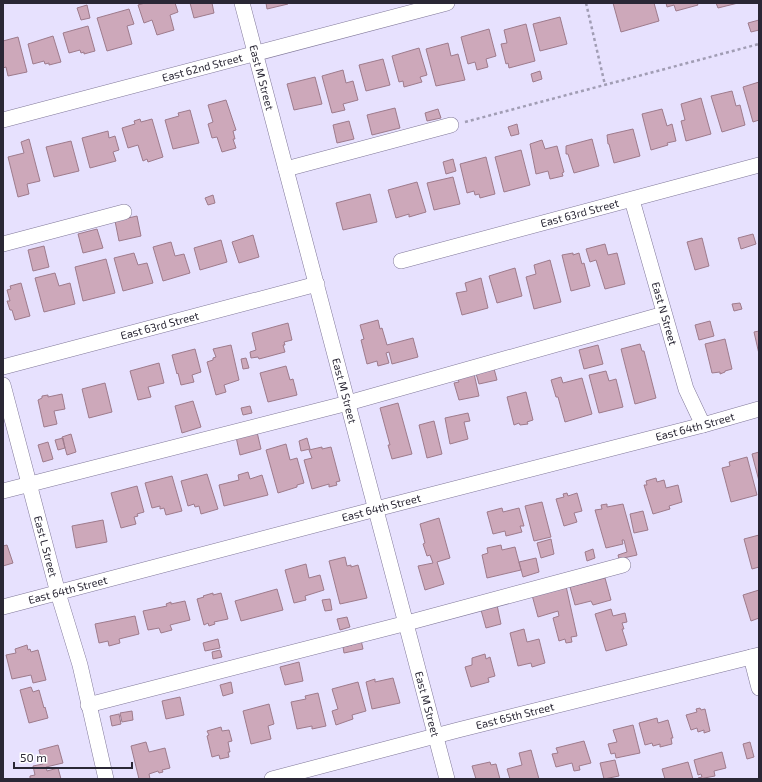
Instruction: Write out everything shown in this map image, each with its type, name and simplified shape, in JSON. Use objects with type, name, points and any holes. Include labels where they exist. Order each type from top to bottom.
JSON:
[{"type":"street","name":"East M Street","points":[[242,3],[447,779]]},
{"type":"street","name":"East 62nd Street","points":[[3,120],[448,3]]},
{"type":"street","points":[[286,169],[451,126]]},
{"type":"street","name":"East 63rd Street","points":[[401,261],[759,165]]},
{"type":"street","name":"East N Street","points":[[632,200],[686,389],[703,425]]},
{"type":"street","points":[[3,244],[124,212]]},
{"type":"street","name":"East 63rd Street","points":[[3,367],[317,284]]},
{"type":"street","points":[[3,491],[348,403],[664,314]]},
{"type":"street","name":"East L Street","points":[[3,385],[58,593],[80,665],[106,779]]},
{"type":"street","name":"East 64th Street","points":[[3,608],[376,509],[703,425],[759,409]]},
{"type":"street","points":[[88,705],[407,624],[623,565]]},
{"type":"street","points":[[755,656],[759,688]]},
{"type":"street","name":"East 65th Street","points":[[272,779],[435,736],[755,656]]},
{"type":"path","points":[[586,3],[605,85]]},
{"type":"path","points":[[451,126],[759,44]]},
{"type":"building","points":[[145,3],[175,3],[178,12],[170,15],[174,30],[157,35],[152,20],[144,23],[138,5]]},
{"type":"building","points":[[190,3],[212,3],[214,13],[194,18]]},
{"type":"building","points":[[266,3],[288,3],[288,4],[267,9]]},
{"type":"building","points":[[613,3],[654,3],[659,21],[621,32]]},
{"type":"building","points":[[666,3],[697,3],[698,5],[676,11],[674,5],[667,7]]},
{"type":"building","points":[[716,3],[738,3],[718,8]]},
{"type":"building","points":[[87,5],[90,18],[81,20],[77,8]]},
{"type":"building","points":[[129,9],[134,24],[127,26],[132,44],[107,51],[97,18]]},
{"type":"building","points":[[560,17],[567,44],[540,51],[533,24]]},
{"type":"building","points":[[759,20],[759,30],[751,32],[748,23]]},
{"type":"building","points":[[526,24],[535,61],[509,68],[508,63],[506,64],[501,44],[507,43],[504,30]]},
{"type":"building","points":[[88,26],[95,51],[84,54],[84,52],[81,53],[80,50],[69,53],[63,33]]},
{"type":"building","points":[[489,29],[496,56],[486,59],[488,67],[477,70],[475,62],[468,64],[461,37]]},
{"type":"building","points":[[53,36],[61,62],[49,65],[49,63],[45,64],[44,61],[33,64],[28,44]]},
{"type":"building","points":[[18,37],[27,72],[8,76],[6,67],[3,68],[3,41]]},
{"type":"building","points":[[448,43],[451,56],[458,54],[465,80],[436,86],[426,49]]},
{"type":"building","points":[[419,48],[427,75],[420,77],[422,82],[404,87],[403,81],[399,82],[392,56]]},
{"type":"building","points":[[383,59],[390,85],[366,91],[359,65]]},
{"type":"building","points":[[343,70],[346,83],[353,81],[358,100],[343,104],[345,110],[332,113],[322,76]]},
{"type":"building","points":[[540,71],[542,79],[533,82],[531,74]]},
{"type":"building","points":[[315,77],[322,104],[294,110],[287,84]]},
{"type":"building","points":[[759,82],[759,120],[753,122],[743,87]]},
{"type":"building","points":[[732,91],[736,106],[740,105],[745,125],[722,132],[711,96]]},
{"type":"building","points":[[701,98],[711,134],[686,141],[681,121],[685,120],[681,104]]},
{"type":"building","points":[[226,100],[236,130],[233,131],[235,139],[233,139],[236,148],[222,152],[217,137],[212,138],[208,124],[213,122],[208,105]]},
{"type":"building","points":[[395,108],[400,128],[372,135],[367,115]]},
{"type":"building","points":[[438,109],[441,118],[427,121],[425,113]]},
{"type":"building","points":[[662,109],[667,126],[672,124],[676,141],[651,150],[642,114]]},
{"type":"building","points":[[190,110],[199,143],[173,149],[165,120],[179,116],[178,113]]},
{"type":"building","points":[[140,119],[141,122],[152,119],[163,157],[148,162],[147,159],[143,161],[138,145],[128,148],[122,128],[135,124],[134,121]]},
{"type":"building","points":[[349,121],[354,139],[337,143],[333,125]]},
{"type":"building","points":[[517,124],[519,134],[511,136],[508,127]]},
{"type":"building","points":[[633,129],[640,156],[614,163],[608,144],[607,135]]},
{"type":"building","points":[[108,131],[109,138],[115,136],[119,150],[113,152],[116,161],[90,168],[82,138]]},
{"type":"building","points":[[29,139],[40,181],[27,184],[29,194],[18,197],[8,157],[24,153],[21,142]]},
{"type":"building","points":[[592,139],[599,166],[574,173],[568,154],[566,154],[566,146]]},
{"type":"building","points":[[542,140],[545,149],[557,146],[564,172],[562,173],[563,176],[550,179],[548,171],[536,174],[530,144]]},
{"type":"building","points":[[71,141],[79,171],[54,177],[46,147]]},
{"type":"building","points":[[521,150],[530,185],[504,192],[495,157]]},
{"type":"building","points":[[486,157],[495,194],[480,198],[479,194],[475,195],[474,191],[467,193],[460,164]]},
{"type":"building","points":[[453,159],[456,171],[446,174],[443,162]]},
{"type":"building","points":[[453,177],[460,204],[434,210],[427,183]]},
{"type":"building","points":[[417,182],[426,212],[409,217],[409,214],[396,218],[388,190]]},
{"type":"building","points":[[370,194],[377,222],[343,230],[336,203]]},
{"type":"building","points":[[213,195],[215,203],[208,205],[205,198]]},
{"type":"building","points":[[137,216],[141,236],[119,241],[115,221]]},
{"type":"building","points":[[97,229],[103,248],[83,253],[78,234]]},
{"type":"building","points":[[753,234],[756,244],[741,249],[738,238]]},
{"type":"building","points":[[253,235],[259,257],[239,263],[232,242]]},
{"type":"building","points":[[702,238],[709,266],[695,270],[687,242]]},
{"type":"building","points":[[221,240],[227,262],[200,270],[194,248]]},
{"type":"building","points":[[171,242],[175,256],[184,254],[190,273],[163,281],[153,247]]},
{"type":"building","points":[[605,244],[608,255],[617,253],[625,284],[605,289],[596,260],[590,262],[586,249]]},
{"type":"building","points":[[44,246],[49,267],[33,271],[28,250]]},
{"type":"building","points":[[134,253],[138,265],[147,263],[153,283],[123,291],[114,258]]},
{"type":"building","points":[[573,253],[573,255],[579,253],[582,264],[584,263],[590,286],[571,291],[562,255]]},
{"type":"building","points":[[106,259],[115,293],[83,301],[75,267]]},
{"type":"building","points":[[550,260],[561,302],[534,309],[526,277],[536,274],[534,265]]},
{"type":"building","points":[[515,268],[522,296],[497,303],[489,276]]},
{"type":"building","points":[[55,273],[59,286],[70,283],[75,304],[44,312],[35,278]]},
{"type":"building","points":[[481,278],[488,308],[462,315],[456,293],[467,291],[465,283]]},
{"type":"building","points":[[21,283],[30,316],[15,320],[7,301],[10,301],[7,290],[11,289],[10,286]]},
{"type":"building","points":[[740,303],[742,309],[734,311],[732,304]]},
{"type":"building","points":[[378,320],[387,345],[413,338],[418,357],[392,364],[389,352],[386,353],[389,363],[378,366],[377,361],[367,364],[361,340],[364,339],[360,325]]},
{"type":"building","points":[[710,321],[714,336],[699,340],[695,325]]},
{"type":"building","points":[[288,323],[292,340],[284,342],[285,345],[283,345],[285,352],[259,359],[258,357],[251,358],[250,352],[256,350],[252,333]]},
{"type":"building","points":[[759,331],[759,354],[754,332]]},
{"type":"building","points":[[725,339],[732,369],[720,374],[720,372],[712,373],[705,344]]},
{"type":"building","points":[[640,344],[642,351],[644,351],[656,398],[635,404],[621,349]]},
{"type":"building","points":[[231,345],[239,380],[224,385],[226,392],[216,395],[207,362],[216,357],[213,349]]},
{"type":"building","points":[[598,345],[603,364],[584,369],[579,350]]},
{"type":"building","points":[[195,349],[201,372],[192,375],[194,382],[181,385],[172,355]]},
{"type":"building","points":[[246,358],[249,368],[243,369],[241,359]]},
{"type":"building","points":[[159,363],[164,383],[148,387],[151,397],[138,400],[130,371]]},
{"type":"building","points":[[493,365],[497,380],[479,384],[475,370]]},
{"type":"building","points":[[286,366],[290,380],[293,379],[297,395],[268,402],[260,373]]},
{"type":"building","points":[[473,369],[479,396],[459,400],[454,383],[459,382],[456,373]]},
{"type":"building","points":[[606,371],[609,381],[616,379],[623,407],[599,413],[589,375]]},
{"type":"building","points":[[561,377],[563,383],[582,378],[592,414],[565,422],[558,397],[556,397],[551,380]]},
{"type":"building","points":[[105,383],[112,412],[89,418],[82,389]]},
{"type":"building","points":[[526,392],[533,420],[527,422],[528,424],[520,425],[519,423],[514,425],[507,397]]},
{"type":"building","points":[[62,394],[65,409],[54,411],[57,424],[44,427],[38,400],[42,398],[42,396],[48,395],[48,397]]},
{"type":"building","points":[[193,401],[201,427],[182,433],[175,406]]},
{"type":"building","points":[[398,403],[412,454],[392,459],[388,445],[390,445],[380,408]]},
{"type":"building","points":[[250,406],[252,413],[243,415],[241,408]]},
{"type":"building","points":[[468,413],[470,421],[464,422],[468,439],[450,444],[445,418]]},
{"type":"building","points":[[434,421],[442,454],[427,458],[419,425]]},
{"type":"building","points":[[257,432],[261,449],[240,455],[236,437]]},
{"type":"building","points":[[71,434],[76,452],[67,455],[62,437]]},
{"type":"building","points":[[63,438],[65,448],[58,450],[55,440]]},
{"type":"building","points":[[307,438],[310,449],[301,451],[299,441]]},
{"type":"building","points":[[48,442],[53,459],[43,462],[38,445]]},
{"type":"building","points":[[286,444],[290,460],[297,458],[304,483],[297,485],[297,487],[278,493],[266,450]]},
{"type":"building","points":[[322,447],[322,449],[331,447],[340,481],[336,482],[337,485],[329,487],[329,484],[312,489],[304,460],[312,458],[309,450]]},
{"type":"building","points":[[759,452],[759,481],[752,454]]},
{"type":"building","points":[[747,457],[757,495],[731,502],[722,468],[730,466],[729,462]]},
{"type":"building","points":[[248,472],[250,479],[262,475],[268,495],[224,506],[219,485],[239,480],[238,475]]},
{"type":"building","points":[[207,474],[218,509],[201,514],[199,506],[195,507],[194,504],[188,506],[181,481]]},
{"type":"building","points":[[172,476],[182,511],[166,515],[164,508],[160,509],[160,506],[152,508],[145,483]]},
{"type":"building","points":[[656,478],[657,482],[664,480],[666,488],[678,485],[682,502],[669,506],[670,509],[653,514],[644,485],[647,485],[646,481]]},
{"type":"building","points":[[137,486],[144,512],[137,514],[138,516],[134,517],[136,524],[121,528],[111,493]]},
{"type":"building","points":[[567,493],[568,496],[577,493],[582,511],[574,513],[577,522],[564,526],[556,499],[564,497],[563,494]]},
{"type":"building","points":[[542,502],[551,537],[534,541],[525,506]]},
{"type":"building","points":[[607,504],[607,507],[623,504],[637,555],[619,559],[618,555],[627,552],[624,540],[622,540],[623,544],[606,548],[595,510],[602,509],[601,505]]},
{"type":"building","points":[[502,508],[503,512],[519,508],[524,526],[520,526],[522,532],[506,536],[505,531],[493,534],[487,512]]},
{"type":"building","points":[[643,511],[648,530],[634,533],[630,514]]},
{"type":"building","points":[[439,518],[450,558],[437,562],[444,584],[425,590],[418,566],[433,563],[430,555],[427,556],[423,544],[425,543],[420,524]]},
{"type":"building","points":[[103,520],[107,542],[76,548],[72,526]]},
{"type":"building","points":[[759,535],[759,567],[752,569],[744,539]]},
{"type":"building","points":[[551,539],[554,554],[541,558],[537,543]]},
{"type":"building","points":[[7,545],[13,563],[3,566],[3,546]]},
{"type":"building","points":[[501,545],[502,550],[515,547],[521,570],[487,578],[482,555],[488,553],[487,548]]},
{"type":"building","points":[[593,549],[595,558],[587,561],[585,552]]},
{"type":"building","points":[[345,557],[347,566],[351,565],[351,567],[358,565],[367,598],[340,604],[329,561]]},
{"type":"building","points":[[536,558],[539,572],[523,577],[519,562]]},
{"type":"building","points":[[306,564],[309,578],[320,575],[324,590],[305,596],[306,600],[294,603],[285,570]]},
{"type":"building","points":[[605,578],[611,600],[593,605],[591,601],[575,605],[570,587]]},
{"type":"building","points":[[566,586],[577,636],[571,637],[572,642],[566,643],[565,639],[559,641],[553,618],[559,616],[558,611],[538,617],[532,595]]},
{"type":"building","points":[[277,589],[283,610],[241,621],[235,601]]},
{"type":"building","points":[[759,590],[759,618],[751,621],[743,595]]},
{"type":"building","points":[[213,593],[213,595],[221,593],[228,619],[214,622],[215,624],[209,626],[208,623],[204,625],[197,599]]},
{"type":"building","points":[[330,599],[332,610],[325,611],[322,600]]},
{"type":"building","points":[[185,601],[190,620],[170,625],[172,630],[161,633],[159,628],[148,630],[143,611],[167,606],[166,604],[171,602],[171,604]]},
{"type":"building","points":[[497,605],[501,624],[486,628],[481,610]]},
{"type":"building","points":[[611,609],[613,616],[625,613],[627,622],[622,623],[624,629],[622,629],[627,645],[606,651],[595,614]]},
{"type":"building","points":[[135,616],[139,634],[119,639],[120,643],[109,646],[108,641],[99,643],[95,624]]},
{"type":"building","points":[[347,617],[350,627],[340,630],[337,619]]},
{"type":"building","points":[[524,629],[527,642],[539,639],[545,663],[532,667],[531,663],[518,666],[510,633]]},
{"type":"building","points":[[218,639],[220,648],[205,651],[203,643]]},
{"type":"building","points":[[361,640],[363,649],[344,653],[343,647],[352,645],[351,643]]},
{"type":"building","points":[[27,645],[28,650],[30,649],[31,652],[38,650],[46,680],[33,683],[31,675],[12,679],[6,655],[16,653],[15,649]]},
{"type":"building","points":[[220,650],[222,657],[213,659],[212,652]]},
{"type":"building","points":[[485,654],[486,659],[490,657],[495,676],[488,678],[489,682],[471,687],[465,667],[472,665],[472,658]]},
{"type":"building","points":[[299,662],[303,681],[285,685],[280,667]]},
{"type":"building","points":[[393,678],[400,703],[372,709],[366,682],[375,679],[375,682]]},
{"type":"building","points":[[231,682],[233,693],[223,696],[220,685]]},
{"type":"building","points":[[358,682],[366,711],[352,715],[353,719],[336,725],[332,711],[338,709],[332,689]]},
{"type":"building","points":[[31,687],[33,692],[39,690],[48,718],[29,723],[20,690]]},
{"type":"building","points":[[318,693],[326,726],[312,729],[312,726],[297,729],[291,702],[306,699],[305,696]]},
{"type":"building","points":[[180,697],[184,715],[166,719],[162,701]]},
{"type":"building","points":[[269,704],[274,724],[268,726],[271,739],[251,744],[243,711]]},
{"type":"building","points":[[700,708],[701,710],[705,709],[710,731],[704,733],[704,730],[698,732],[697,728],[691,730],[686,715],[697,712],[696,709]]},
{"type":"building","points":[[132,711],[133,720],[122,722],[120,713]]},
{"type":"building","points":[[119,714],[121,724],[112,726],[110,716]]},
{"type":"building","points":[[657,718],[658,723],[668,720],[673,738],[671,738],[672,744],[660,747],[660,744],[653,746],[652,743],[645,745],[639,723]]},
{"type":"building","points":[[633,725],[640,753],[616,758],[615,753],[611,754],[608,744],[617,742],[613,730]]},
{"type":"building","points":[[221,727],[222,731],[229,730],[232,741],[228,742],[230,752],[228,752],[229,757],[220,759],[219,755],[212,757],[207,736],[209,735],[207,731]]},
{"type":"building","points":[[584,741],[591,763],[579,766],[580,770],[574,771],[572,763],[556,767],[552,754],[558,753],[556,748]]},
{"type":"building","points":[[146,742],[149,752],[165,748],[170,768],[162,770],[163,772],[159,773],[158,771],[149,774],[150,779],[139,779],[131,746]]},
{"type":"building","points":[[750,742],[754,757],[747,759],[743,744]]},
{"type":"building","points":[[58,745],[63,763],[46,767],[47,771],[58,768],[61,779],[30,779],[30,776],[35,775],[33,766],[43,764],[39,750]]},
{"type":"building","points":[[531,750],[539,779],[510,779],[507,769],[522,765],[519,753]]},
{"type":"building","points":[[722,752],[726,768],[714,771],[715,776],[699,779],[698,778],[702,777],[701,774],[698,775],[694,760]]},
{"type":"building","points":[[615,760],[619,776],[604,779],[600,763]]},
{"type":"building","points":[[490,762],[491,765],[496,764],[500,779],[476,779],[472,766]]},
{"type":"building","points":[[688,762],[693,779],[665,779],[662,769]]}]
